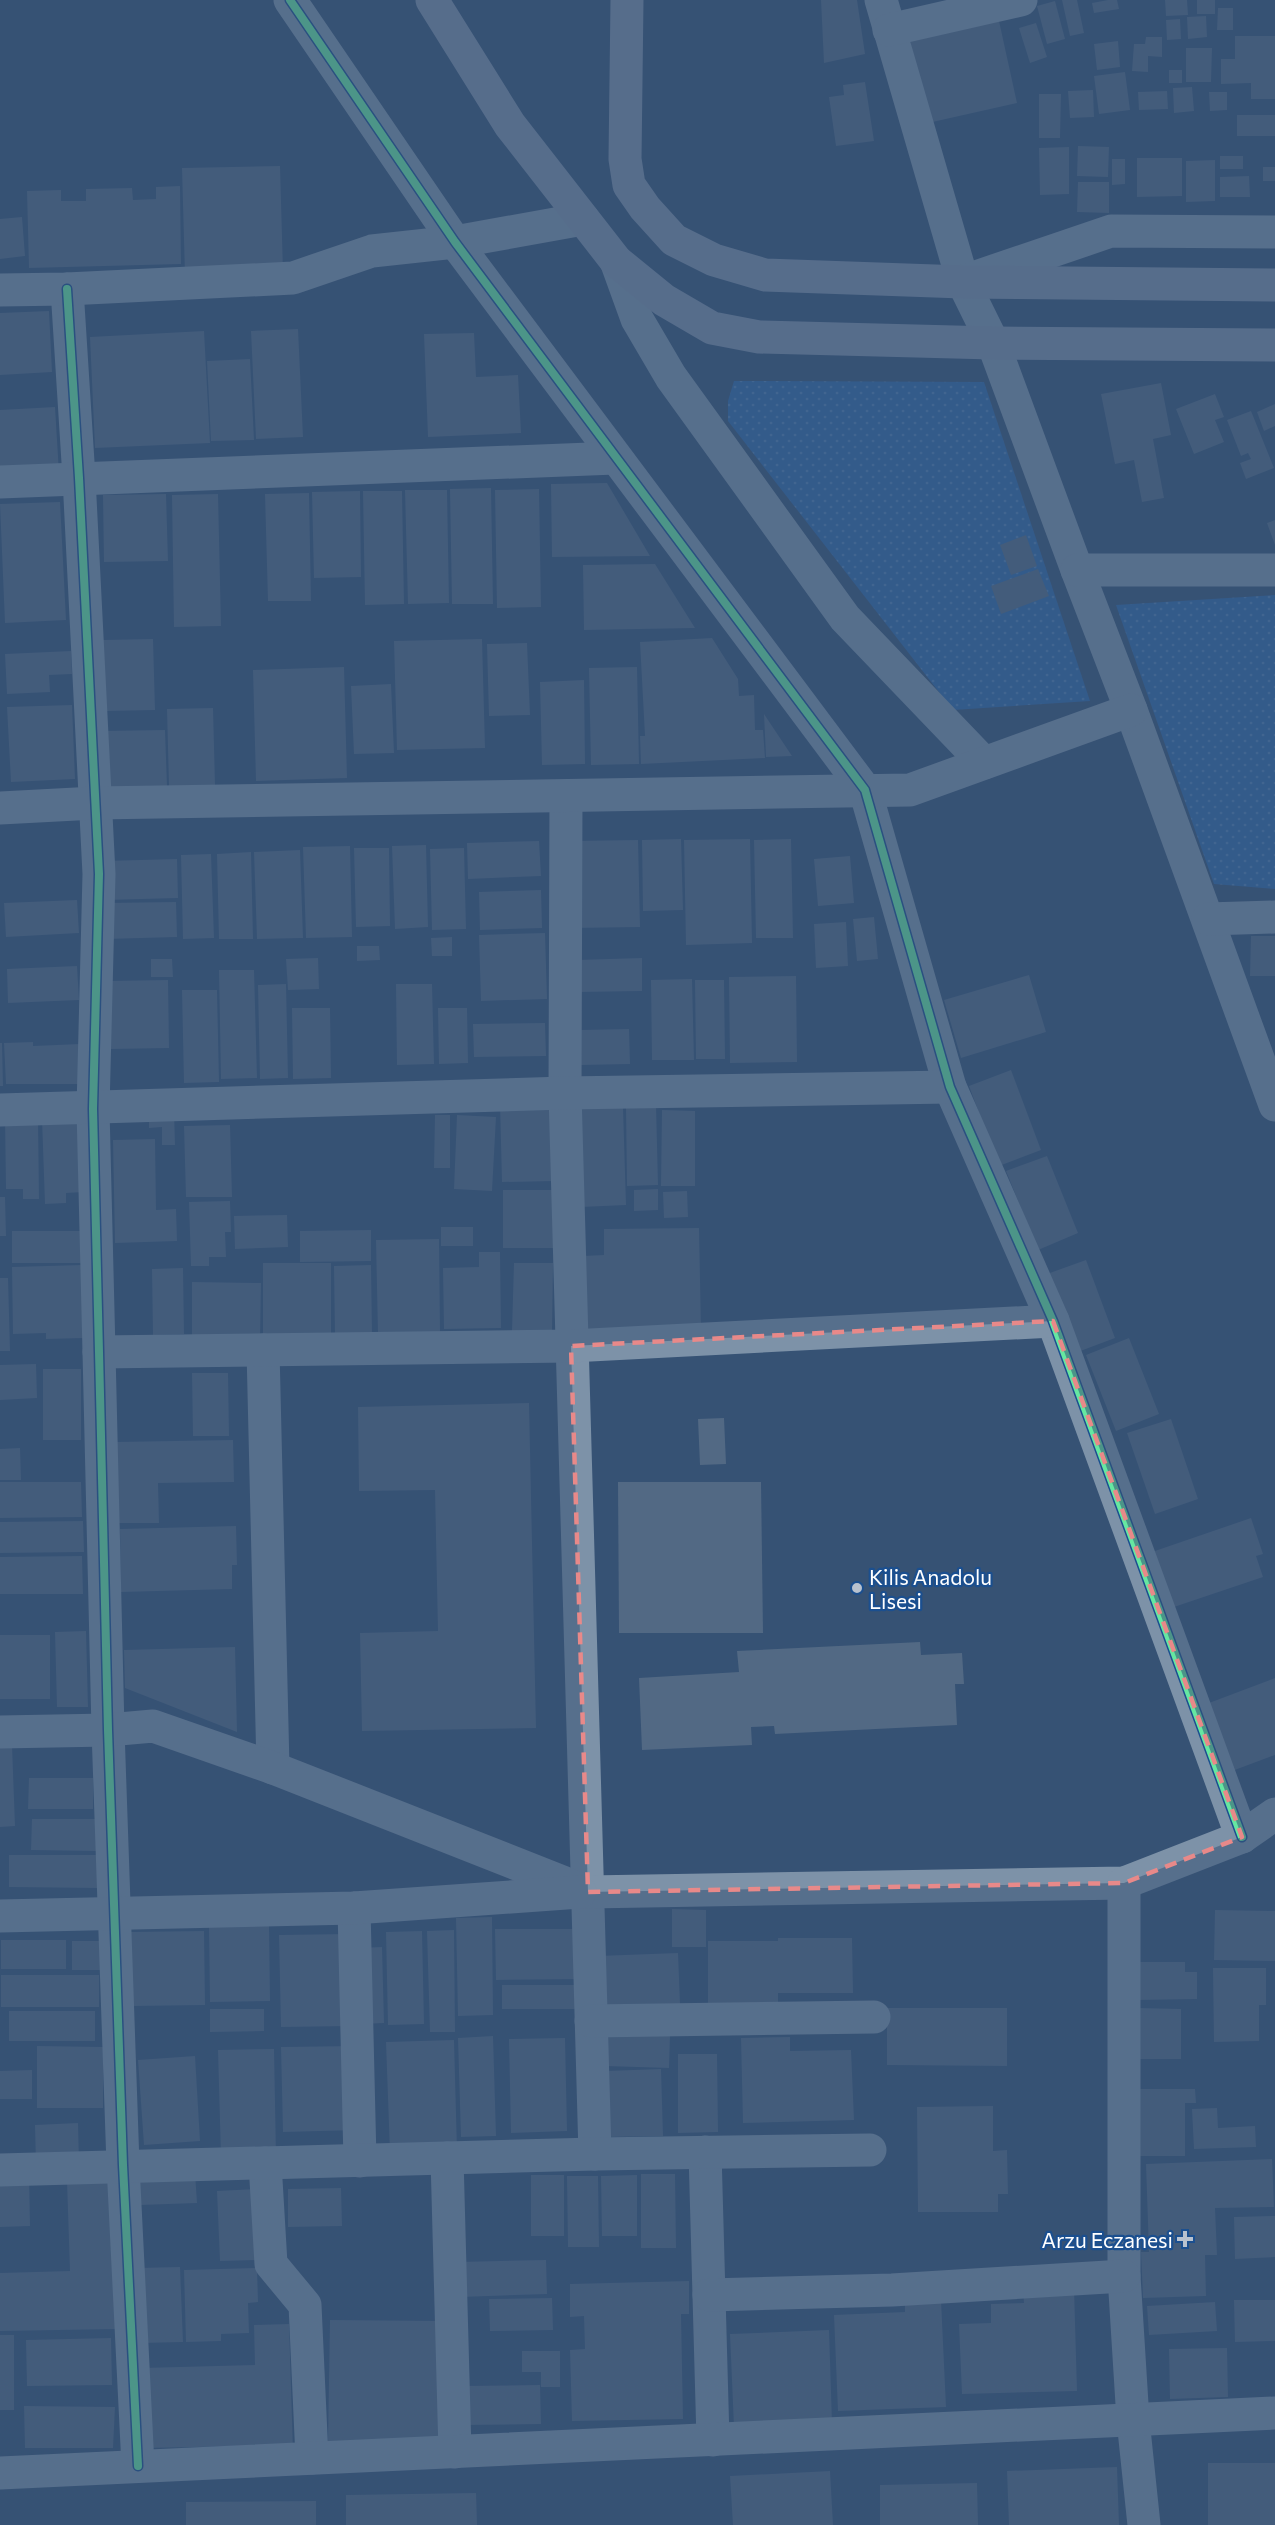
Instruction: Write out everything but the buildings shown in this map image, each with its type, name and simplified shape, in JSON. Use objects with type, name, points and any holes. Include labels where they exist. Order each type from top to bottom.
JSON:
[{"type":"main road","points":[[432,0],[569,221],[664,300],[712,328],[759,337],[993,344],[1275,345]]},
{"type":"main road","points":[[627,0],[625,159],[629,185],[645,208],[674,240],[714,260],[765,275],[963,282],[1275,285]]},
{"type":"street","points":[[290,0],[468,240],[615,458],[865,790],[950,1087],[1053,1321],[1242,1837]]},
{"type":"street","points":[[1021,0],[885,15],[963,282],[993,344],[1131,710],[1275,1105]]},
{"type":"street","points":[[0,290],[293,278],[372,251],[468,240],[569,221]]},
{"type":"street","points":[[963,282],[1111,231],[1275,232]]},
{"type":"street","points":[[616,261],[637,319],[670,377],[838,608],[984,763]]},
{"type":"street","points":[[66,289],[79,478],[99,874],[93,1109],[108,1730],[123,2165],[138,2466]]},
{"type":"street","points":[[0,482],[615,458]]},
{"type":"street","points":[[1077,570],[1275,570]]},
{"type":"street","points":[[0,808],[95,803],[909,790],[1131,710]]},
{"type":"street","points":[[566,796],[565,1093],[595,2154]]},
{"type":"street","points":[[1208,919],[1275,918]]},
{"type":"street","points":[[0,1110],[565,1093],[950,1087]]},
{"type":"street","points":[[99,1352],[571,1346],[1053,1321]]},
{"type":"street","points":[[263,1350],[273,1768]]},
{"type":"street","points":[[0,1732],[108,1730],[153,1726],[273,1768],[588,1892]]},
{"type":"street","points":[[0,1916],[354,1908],[588,1892],[1124,1883],[1242,1837],[1275,1814]]},
{"type":"street","points":[[1124,1883],[1124,2276],[1133,2420],[1144,2525]]},
{"type":"street","points":[[354,1908],[360,2161]]},
{"type":"street","points":[[591,2021],[874,2018]]},
{"type":"street","points":[[0,2170],[595,2154],[870,2150]]},
{"type":"street","points":[[705,2152],[713,2440]]},
{"type":"street","points":[[447,2158],[454,2452]]},
{"type":"street","points":[[265,2163],[271,2264],[305,2305],[312,2458]]},
{"type":"street","points":[[709,2295],[892,2290],[1124,2276]]},
{"type":"street","points":[[0,2473],[1275,2413]]},
{"type":"highlighted area","points":[[1053,1321],[1242,1837],[1124,1883],[588,1892],[571,1346]]},
{"type":"shaded area","points":[[734,381],[984,382],[1090,701],[953,710],[728,421],[728,401]]},
{"type":"shaded area","points":[[1275,595],[1275,889],[1214,884],[1116,605]]},
{"type":"cycle path","points":[[290,0],[455,242],[865,790],[950,1087],[1053,1321],[1242,1837]]},
{"type":"cycle path","points":[[67,289],[99,874],[93,1109],[108,1730],[123,2165],[138,2466]]},
{"type":"place","name":"Kilis Anadolu Lisesi","points":[[857,1588]]},
{"type":"place","name":"Arzu Eczanesi","points":[[1185,2239]]}]
